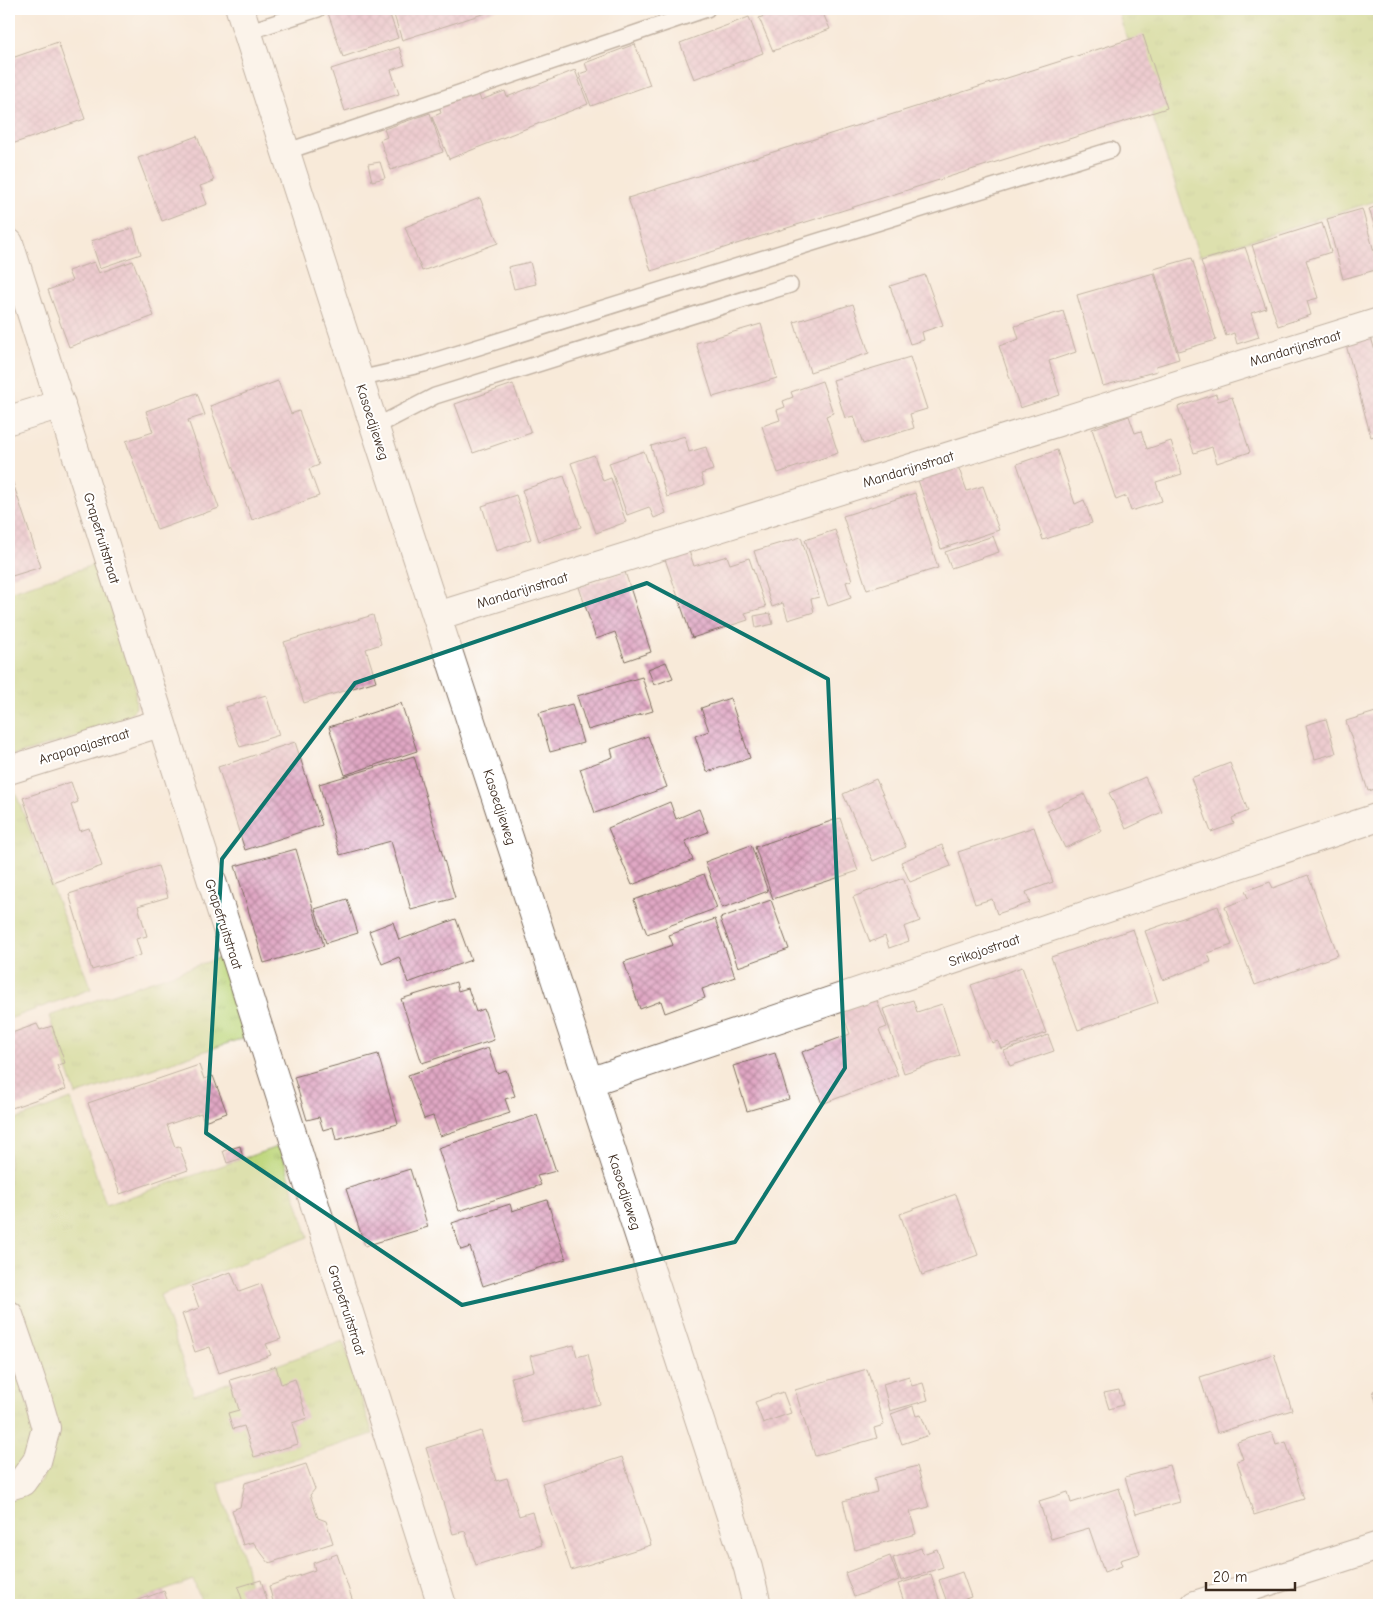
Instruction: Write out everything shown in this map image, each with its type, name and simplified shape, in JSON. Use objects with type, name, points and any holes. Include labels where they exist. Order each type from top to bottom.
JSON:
[{"type":"street","name":"Kasoedjieweg","points":[[243,21],[745,1559],[757,1605]]},
{"type":"street","name":"Grapefruitstraat","points":[[9,243],[160,723],[442,1605]]},
{"type":"street","name":"Mandarijnstraat","points":[[438,616],[1379,322]]},
{"type":"street","points":[[9,420],[61,404]]},
{"type":"street","name":"Arapapajastraat","points":[[9,770],[160,723]]},
{"type":"street","name":"Srikojostraat","points":[[589,1082],[1379,817]]},
{"type":"street","points":[[9,1315],[46,1428],[37,1461],[22,1482],[9,1486]]},
{"type":"street","points":[[1195,1605],[1379,1546]]},
{"type":"lane","points":[[243,21],[318,9]]},
{"type":"lane","points":[[286,152],[707,9]]},
{"type":"lane","points":[[359,379],[424,364],[1111,150]]},
{"type":"lane","points":[[375,427],[435,396],[790,285]]},
{"type":"highlighted area","points":[[647,583],[828,679],[845,1068],[735,1242],[462,1305],[206,1133],[222,859],[355,683]]},
{"type":"green space","points":[[1117,9],[1379,9],[1379,200],[1199,256]]},
{"type":"green space","points":[[96,564],[134,675],[136,708],[121,723],[9,757],[9,592]]},
{"type":"green space","points":[[9,781],[11,781],[91,989],[9,1019]]},
{"type":"green space","points":[[222,957],[249,1036],[76,1095],[49,1016]]},
{"type":"green space","points":[[71,1099],[106,1205],[280,1146],[308,1237],[160,1295],[194,1395],[343,1341],[373,1434],[218,1483],[245,1562],[250,1587],[257,1605],[203,1605],[193,1580],[126,1605],[9,1605],[9,1499],[42,1481],[57,1431],[9,1289],[9,1122]]},
{"type":"green space","points":[[9,1352],[32,1416],[32,1448],[14,1472],[9,1474]]},
{"type":"building","points":[[341,9],[388,9],[398,38],[343,57],[328,13]]},
{"type":"building","points":[[392,9],[498,9],[402,40]]},
{"type":"building","points":[[783,9],[821,9],[830,29],[773,51],[759,18]]},
{"type":"building","points":[[749,17],[763,53],[694,79],[680,43]]},
{"type":"building","points":[[1143,35],[1167,108],[651,271],[628,198]]},
{"type":"building","points":[[58,42],[85,119],[12,144],[9,135],[9,59]]},
{"type":"building","points":[[635,44],[650,85],[591,106],[579,74],[588,71],[585,63]]},
{"type":"building","points":[[399,47],[405,65],[391,70],[399,94],[345,111],[331,69]]},
{"type":"building","points":[[575,70],[588,104],[449,159],[432,117],[441,113],[438,104],[476,89],[481,100],[505,91],[507,97]]},
{"type":"building","points":[[430,113],[443,152],[391,170],[380,140],[387,137],[384,129]]},
{"type":"building","points":[[197,136],[214,181],[200,186],[207,204],[162,221],[138,158]]},
{"type":"building","points":[[380,162],[385,178],[372,181],[368,164]]},
{"type":"building","points":[[480,198],[498,243],[422,271],[405,227]]},
{"type":"building","points":[[1379,205],[1379,240],[1369,209]]},
{"type":"building","points":[[1362,209],[1379,269],[1343,279],[1327,219]]},
{"type":"building","points":[[1322,223],[1331,252],[1306,260],[1318,298],[1307,301],[1311,315],[1278,326],[1252,245]]},
{"type":"building","points":[[133,228],[141,254],[100,268],[91,241]]},
{"type":"building","points":[[1245,247],[1266,308],[1251,313],[1259,337],[1237,344],[1234,333],[1226,336],[1201,261]]},
{"type":"building","points":[[1192,258],[1216,340],[1178,351],[1154,269]]},
{"type":"building","points":[[133,261],[154,316],[69,347],[48,290],[72,281],[68,271],[94,262],[99,273]]},
{"type":"building","points":[[530,262],[536,284],[514,289],[508,267]]},
{"type":"building","points":[[1154,273],[1179,359],[1156,366],[1157,371],[1103,386],[1077,295]]},
{"type":"building","points":[[925,275],[943,325],[922,332],[924,340],[910,344],[890,286]]},
{"type":"building","points":[[853,304],[869,353],[810,372],[794,322]]},
{"type":"building","points":[[1063,311],[1076,352],[1049,361],[1060,395],[1020,408],[999,346],[1019,339],[1015,326]]},
{"type":"building","points":[[761,324],[777,378],[713,397],[696,343]]},
{"type":"building","points":[[1370,334],[1376,354],[1379,353],[1379,434],[1371,437],[1345,341]]},
{"type":"building","points":[[910,357],[927,409],[910,414],[914,428],[863,444],[854,416],[845,418],[833,380]]},
{"type":"building","points":[[278,381],[291,414],[299,411],[319,465],[309,469],[319,496],[252,520],[210,406]]},
{"type":"building","points":[[822,381],[833,413],[826,416],[838,453],[778,473],[762,426],[780,420],[777,410],[785,407],[783,401],[793,397],[791,392]]},
{"type":"building","points":[[513,384],[531,433],[473,453],[455,404]]},
{"type":"building","points":[[197,393],[205,415],[188,420],[219,508],[157,530],[126,441],[153,432],[146,411]]},
{"type":"building","points":[[1216,394],[1218,401],[1232,397],[1250,452],[1217,463],[1212,447],[1194,453],[1178,407]]},
{"type":"building","points":[[1129,416],[1135,433],[1141,431],[1147,449],[1171,441],[1182,474],[1156,482],[1162,501],[1131,511],[1126,496],[1116,500],[1092,429]]},
{"type":"building","points":[[685,436],[689,452],[706,447],[713,470],[701,474],[704,485],[667,497],[651,446]]},
{"type":"building","points":[[1057,450],[1075,504],[1084,500],[1092,523],[1043,540],[1017,464]]},
{"type":"building","points":[[644,451],[666,513],[654,518],[649,507],[627,515],[609,463]]},
{"type":"building","points":[[594,455],[603,481],[611,478],[626,522],[596,533],[571,463]]},
{"type":"building","points":[[955,458],[967,491],[983,486],[999,530],[941,549],[915,471]]},
{"type":"building","points":[[564,476],[581,527],[539,541],[522,490]]},
{"type":"building","points":[[9,477],[11,477],[41,567],[9,577]]},
{"type":"building","points":[[915,493],[938,568],[867,590],[843,516]]},
{"type":"building","points":[[516,495],[531,539],[496,551],[482,506]]},
{"type":"building","points":[[835,530],[852,580],[846,582],[851,598],[828,606],[805,540]]},
{"type":"building","points":[[993,536],[999,552],[951,568],[945,552]]},
{"type":"building","points":[[801,537],[819,597],[811,599],[814,612],[788,620],[783,603],[772,607],[754,551]]},
{"type":"building","points":[[689,551],[694,566],[727,556],[730,564],[749,558],[766,607],[745,613],[748,620],[692,638],[665,559]]},
{"type":"building","points":[[625,572],[651,652],[625,661],[615,632],[596,639],[579,587]]},
{"type":"building","points":[[770,613],[773,624],[756,628],[754,616]]},
{"type":"building","points":[[373,615],[381,644],[366,649],[376,681],[304,703],[284,642]]},
{"type":"building","points":[[666,662],[673,678],[654,685],[648,669]]},
{"type":"building","points":[[642,677],[653,711],[588,730],[577,696]]},
{"type":"building","points":[[266,695],[279,735],[240,747],[226,707]]},
{"type":"building","points":[[730,698],[750,758],[707,772],[695,736],[709,731],[701,708]]},
{"type":"building","points":[[401,703],[417,751],[345,775],[329,727]]},
{"type":"building","points":[[572,704],[583,743],[550,752],[539,713]]},
{"type":"building","points":[[1379,711],[1379,788],[1368,791],[1346,721]]},
{"type":"building","points":[[1326,719],[1336,753],[1315,759],[1306,725]]},
{"type":"building","points":[[648,736],[667,787],[595,813],[580,769],[613,757],[611,749]]},
{"type":"building","points":[[295,742],[322,825],[245,850],[218,767]]},
{"type":"building","points":[[414,756],[455,898],[411,910],[391,841],[340,855],[319,784]]},
{"type":"building","points":[[1230,763],[1248,811],[1232,818],[1234,824],[1211,832],[1191,778]]},
{"type":"building","points":[[1145,777],[1162,812],[1126,829],[1109,793]]},
{"type":"building","points":[[876,779],[906,847],[873,861],[843,794]]},
{"type":"building","points":[[71,782],[78,802],[71,805],[80,831],[89,828],[102,866],[53,883],[23,798]]},
{"type":"building","points":[[1084,794],[1102,831],[1065,848],[1047,811]]},
{"type":"building","points":[[670,802],[676,819],[699,809],[708,832],[685,841],[693,860],[632,885],[608,828]]},
{"type":"building","points":[[840,818],[858,871],[773,899],[755,847]]},
{"type":"building","points":[[1034,827],[1053,882],[1026,892],[1030,903],[997,914],[992,899],[975,904],[958,852]]},
{"type":"building","points":[[751,845],[768,891],[722,908],[705,862]]},
{"type":"building","points":[[942,845],[951,866],[910,882],[901,862]]},
{"type":"building","points":[[296,849],[324,946],[264,963],[235,866]]},
{"type":"building","points":[[158,866],[168,897],[138,906],[147,936],[136,939],[141,955],[92,970],[69,894]]},
{"type":"building","points":[[704,874],[717,908],[647,934],[634,900]]},
{"type":"building","points":[[1308,875],[1338,955],[1255,985],[1225,907],[1248,898],[1245,891],[1270,882],[1273,888]]},
{"type":"building","points":[[903,878],[920,921],[904,927],[909,941],[889,948],[885,936],[870,942],[853,897]]},
{"type":"building","points":[[347,899],[358,933],[326,943],[315,909]]},
{"type":"building","points":[[771,900],[789,949],[738,967],[720,918]]},
{"type":"building","points":[[1218,906],[1232,945],[1208,953],[1211,962],[1163,980],[1145,931]]},
{"type":"building","points":[[456,919],[471,960],[408,983],[399,957],[382,964],[369,931],[393,922],[399,940]]},
{"type":"building","points":[[715,919],[735,977],[702,989],[705,998],[665,1013],[661,1001],[640,1009],[624,962],[673,945],[669,935]]},
{"type":"building","points":[[1133,929],[1158,1002],[1078,1030],[1051,957]]},
{"type":"building","points":[[1022,967],[1046,1033],[1001,1049],[998,1041],[992,1043],[971,985]]},
{"type":"building","points":[[456,982],[458,991],[468,988],[476,1012],[484,1009],[494,1040],[422,1063],[401,999]]},
{"type":"building","points":[[876,998],[887,1027],[879,1030],[898,1075],[822,1104],[802,1052],[850,1034],[842,1012]]},
{"type":"building","points":[[913,1000],[917,1012],[942,1004],[959,1055],[904,1073],[883,1009]]},
{"type":"building","points":[[37,1024],[40,1030],[52,1026],[65,1063],[57,1065],[66,1089],[9,1109],[9,1034]]},
{"type":"building","points":[[1048,1035],[1054,1051],[1010,1066],[1004,1051]]},
{"type":"building","points":[[488,1048],[497,1073],[506,1070],[515,1096],[505,1099],[510,1113],[440,1136],[433,1116],[424,1119],[408,1075]]},
{"type":"building","points":[[775,1053],[789,1099],[747,1111],[733,1066]]},
{"type":"building","points":[[378,1054],[398,1124],[336,1140],[333,1127],[323,1130],[319,1117],[307,1120],[294,1077]]},
{"type":"building","points":[[199,1065],[204,1079],[213,1076],[227,1113],[204,1121],[201,1113],[167,1125],[175,1147],[179,1146],[188,1170],[120,1194],[88,1103]]},
{"type":"building","points":[[537,1115],[556,1171],[537,1176],[541,1185],[459,1211],[438,1148]]},
{"type":"building","points":[[240,1146],[243,1158],[227,1163],[223,1151]]},
{"type":"building","points":[[410,1169],[428,1227],[365,1246],[346,1189]]},
{"type":"building","points":[[956,1194],[978,1255],[922,1275],[900,1214]]},
{"type":"building","points":[[547,1200],[566,1259],[483,1286],[470,1247],[461,1250],[452,1223],[510,1204],[512,1211]]},
{"type":"building","points":[[231,1272],[239,1292],[261,1284],[281,1339],[266,1344],[271,1355],[219,1373],[210,1347],[195,1352],[182,1314],[199,1308],[191,1286]]},
{"type":"building","points":[[574,1345],[577,1357],[588,1354],[600,1404],[523,1423],[511,1377],[534,1371],[530,1356]]},
{"type":"building","points":[[1274,1354],[1292,1410],[1217,1433],[1200,1377]]},
{"type":"building","points":[[276,1366],[281,1384],[295,1379],[307,1418],[292,1423],[298,1444],[254,1457],[244,1426],[233,1429],[228,1413],[239,1410],[230,1380]]},
{"type":"building","points":[[867,1369],[884,1425],[874,1428],[877,1438],[815,1456],[795,1390]]},
{"type":"building","points":[[909,1376],[912,1386],[923,1383],[928,1400],[890,1411],[883,1384]]},
{"type":"building","points":[[1379,1389],[1379,1404],[1377,1405],[1373,1391]]},
{"type":"building","points":[[1119,1390],[1123,1405],[1109,1409],[1104,1393]]},
{"type":"building","points":[[783,1392],[791,1413],[763,1423],[755,1402]]},
{"type":"building","points":[[913,1406],[916,1416],[921,1415],[929,1435],[902,1444],[891,1414]]},
{"type":"building","points":[[481,1431],[496,1481],[507,1478],[519,1516],[532,1512],[542,1545],[476,1565],[465,1531],[453,1534],[426,1448]]},
{"type":"building","points":[[1272,1432],[1276,1445],[1286,1442],[1304,1499],[1254,1515],[1237,1461],[1243,1459],[1237,1442]]},
{"type":"building","points":[[622,1457],[651,1545],[571,1570],[542,1483]]},
{"type":"building","points":[[306,1464],[315,1489],[310,1495],[318,1518],[326,1521],[333,1543],[269,1563],[253,1542],[243,1545],[232,1510],[240,1507],[245,1483]]},
{"type":"building","points":[[1169,1465],[1180,1502],[1136,1514],[1125,1477]]},
{"type":"building","points":[[917,1466],[929,1507],[910,1512],[916,1534],[855,1550],[843,1501],[877,1492],[874,1478]]},
{"type":"building","points":[[1119,1488],[1140,1554],[1120,1560],[1122,1566],[1104,1572],[1089,1528],[1051,1539],[1039,1501],[1068,1492],[1071,1503]]},
{"type":"building","points":[[921,1548],[923,1554],[937,1549],[943,1567],[901,1581],[893,1558]]},
{"type":"building","points":[[337,1554],[354,1605],[274,1605],[269,1586],[315,1570],[313,1563]]},
{"type":"building","points":[[890,1556],[899,1580],[854,1597],[845,1573]]},
{"type":"building","points":[[962,1572],[971,1597],[948,1605],[939,1580]]},
{"type":"building","points":[[931,1574],[941,1605],[905,1605],[898,1584]]},
{"type":"building","points":[[261,1580],[268,1604],[244,1605],[238,1587]]},
{"type":"building","points":[[164,1591],[169,1605],[125,1605]]}]
